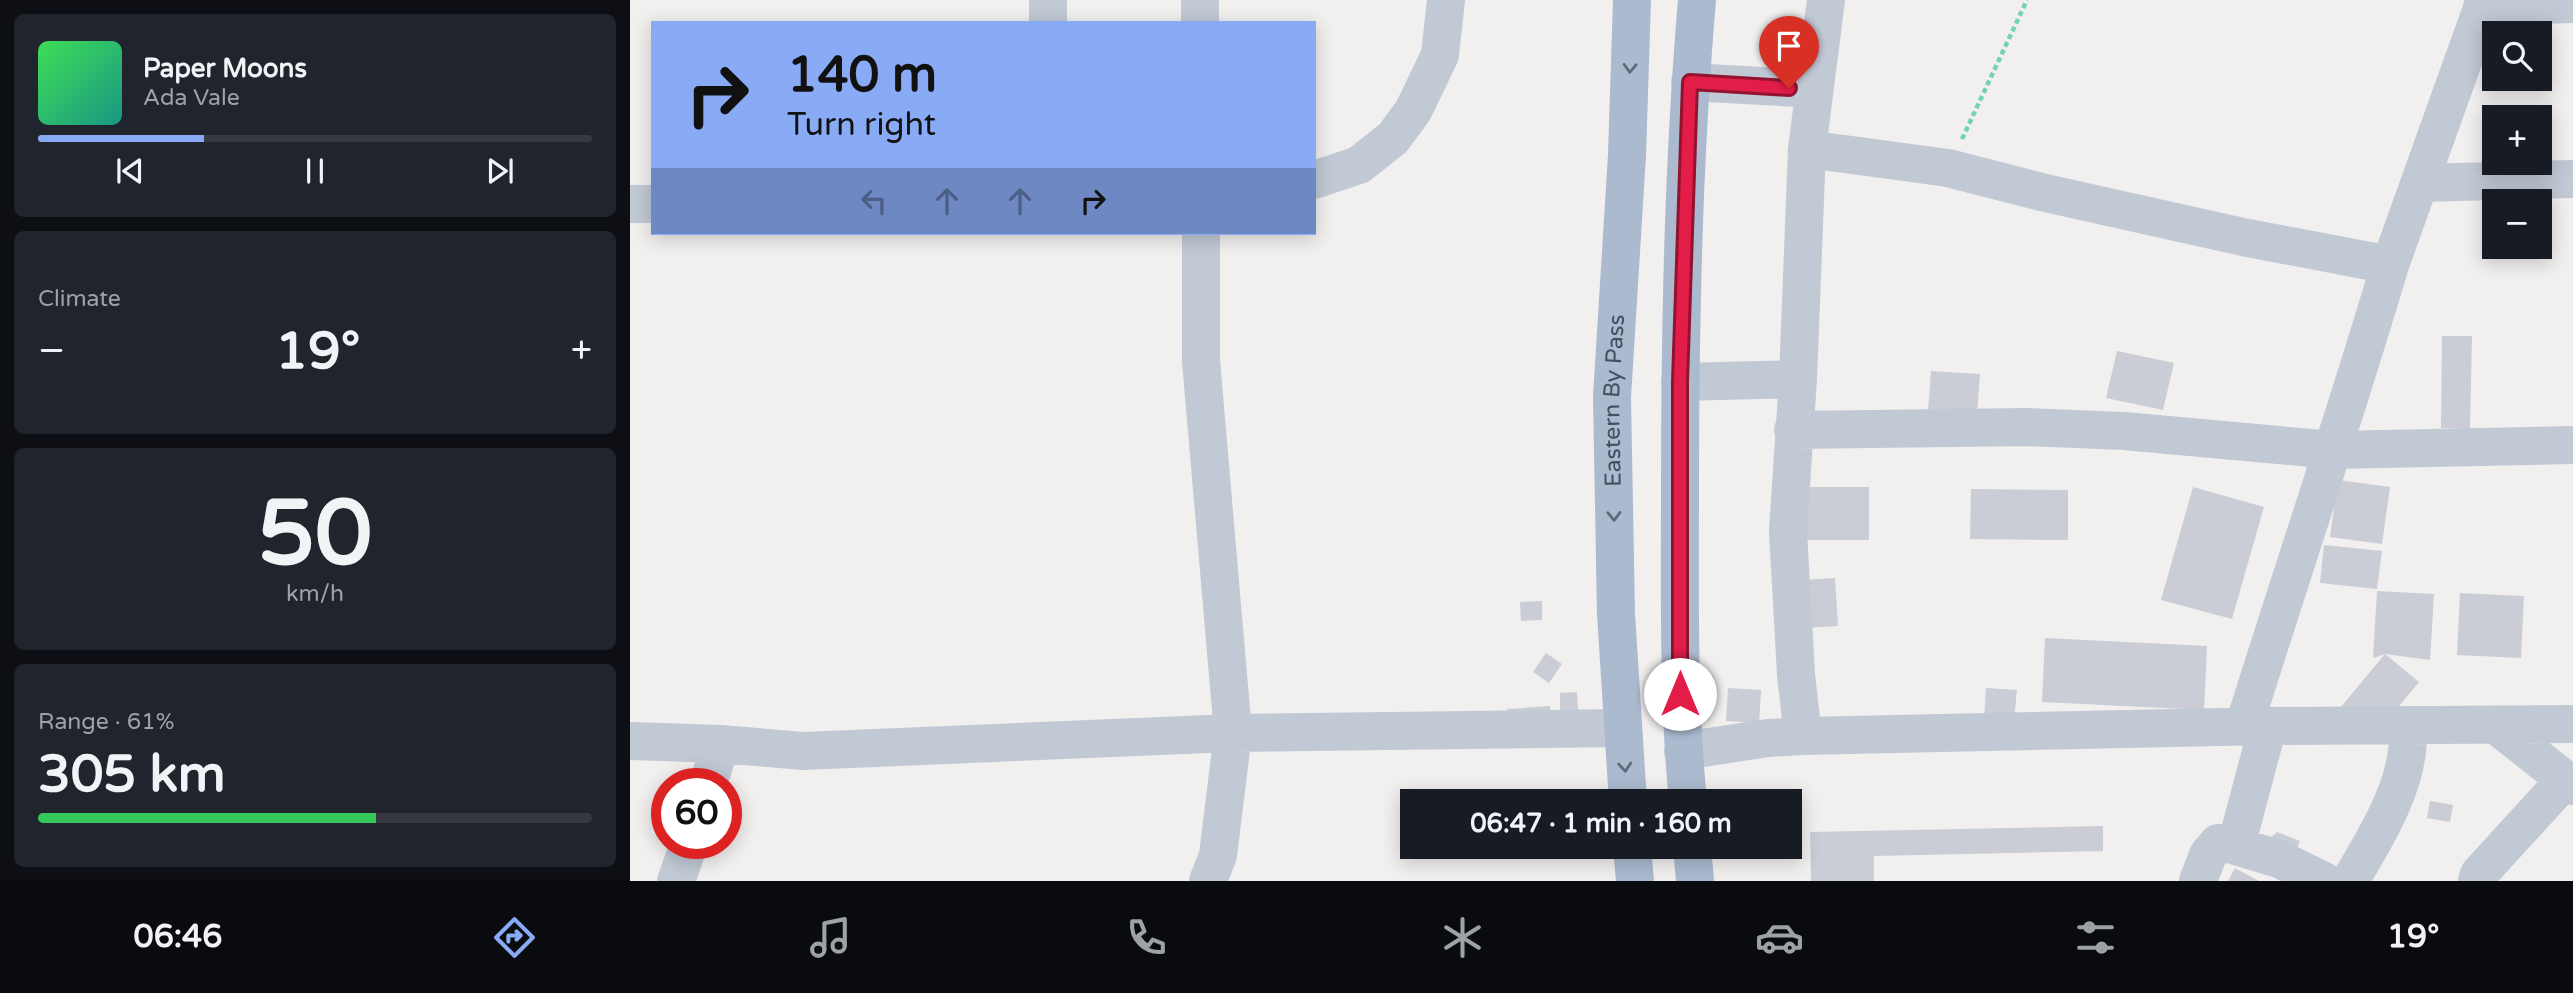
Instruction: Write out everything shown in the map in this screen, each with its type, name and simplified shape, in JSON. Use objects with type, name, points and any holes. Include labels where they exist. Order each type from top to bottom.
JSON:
[{"type":"main road","name":"Eastern By Pass","points":[[1627,789],[1616,614],[1612,397],[1627,155],[1632,0]]},
{"type":"main road","points":[[1687,789],[1680,694],[1680,382],[1690,82],[1697,0]]},
{"type":"main road","points":[[1633,859],[1635,881]]},
{"type":"main road","points":[[1693,859],[1695,881]]},
{"type":"street","points":[[1048,0],[1048,21]]},
{"type":"street","points":[[1199,0],[1200,21]]},
{"type":"street","points":[[1316,179],[1359,165],[1393,138],[1413,111],[1440,55],[1446,0]]},
{"type":"street","points":[[1803,736],[1796,675],[1788,531],[1798,379],[1807,149],[1826,0]]},
{"type":"street","points":[[2236,846],[2256,726],[2333,450],[2390,265],[2484,4],[2573,4]]},
{"type":"street","points":[[1690,82],[1814,89]]},
{"type":"street","points":[[1807,149],[1948,168],[2041,192],[2243,237],[2390,265]]},
{"type":"street","points":[[2420,183],[2573,179]]},
{"type":"street","points":[[630,204],[651,204]]},
{"type":"street","points":[[1200,235],[1201,361],[1233,733],[1218,855],[1208,881]]},
{"type":"street","points":[[1680,382],[1798,379]]},
{"type":"street","points":[[1793,430],[2028,427],[2124,431],[2333,450],[2573,445]]},
{"type":"street","points":[[1683,751],[1768,738],[1803,736],[2256,726],[2573,724]]},
{"type":"street","points":[[2350,881],[2380,828],[2393,797],[2405,764],[2409,725]]},
{"type":"street","points":[[2476,881],[2479,874],[2569,783],[2496,725]]},
{"type":"street","points":[[630,741],[721,744],[803,751],[1233,733],[1622,728]]},
{"type":"street","points":[[713,768],[721,744]]},
{"type":"street","points":[[2198,881],[2208,855],[2218,844],[2227,843],[2279,859],[2324,881]]},
{"type":"street","points":[[676,881],[684,859]]},
{"type":"path","points":[[1948,168],[2027,0]]},
{"type":"building","points":[[2442,336],[2472,336],[2470,429],[2441,428]]},
{"type":"building","points":[[2117,351],[2174,363],[2163,410],[2106,398]]},
{"type":"building","points":[[1931,371],[1980,374],[1977,415],[1928,412]]},
{"type":"building","points":[[2338,480],[2390,487],[2382,544],[2330,537]]},
{"type":"building","points":[[1799,487],[1869,487],[1869,540],[1799,540]]},
{"type":"building","points":[[2193,487],[2264,507],[2232,619],[2161,600]]},
{"type":"building","points":[[1971,489],[2068,490],[2068,540],[1970,539]]},
{"type":"building","points":[[2324,545],[2382,551],[2377,589],[2320,583]]},
{"type":"building","points":[[1835,578],[1838,626],[1807,628],[1804,580]]},
{"type":"building","points":[[2377,591],[2434,594],[2430,660],[2385,654],[2373,658]]},
{"type":"building","points":[[2460,593],[2524,596],[2521,658],[2457,655]]},
{"type":"building","points":[[1542,601],[1542,620],[1521,621],[1520,602]]},
{"type":"building","points":[[2045,638],[2207,646],[2204,710],[2042,702]]},
{"type":"building","points":[[1546,653],[1562,664],[1549,683],[1533,672]]},
{"type":"building","points":[[2385,654],[2419,682],[2390,717],[2340,708]]},
{"type":"building","points":[[1728,688],[1761,690],[1759,723],[1726,721]]},
{"type":"building","points":[[1986,688],[2017,690],[2014,720],[1984,718]]},
{"type":"building","points":[[1577,692],[1578,711],[1560,711],[1560,693]]},
{"type":"building","points":[[1550,706],[1551,721],[1509,725],[1507,709]]},
{"type":"building","points":[[2430,801],[2453,805],[2450,822],[2427,818]]},
{"type":"building","points":[[2103,826],[2103,851],[1874,856],[1874,881],[1811,881],[1810,832]]},
{"type":"building","points":[[2277,832],[2300,841],[2295,854],[2265,843]]},
{"type":"building","points":[[2235,868],[2259,881],[2228,881]]},
{"type":"route","points":[[1680,694],[1680,382],[1690,82],[1789,88]]}]
